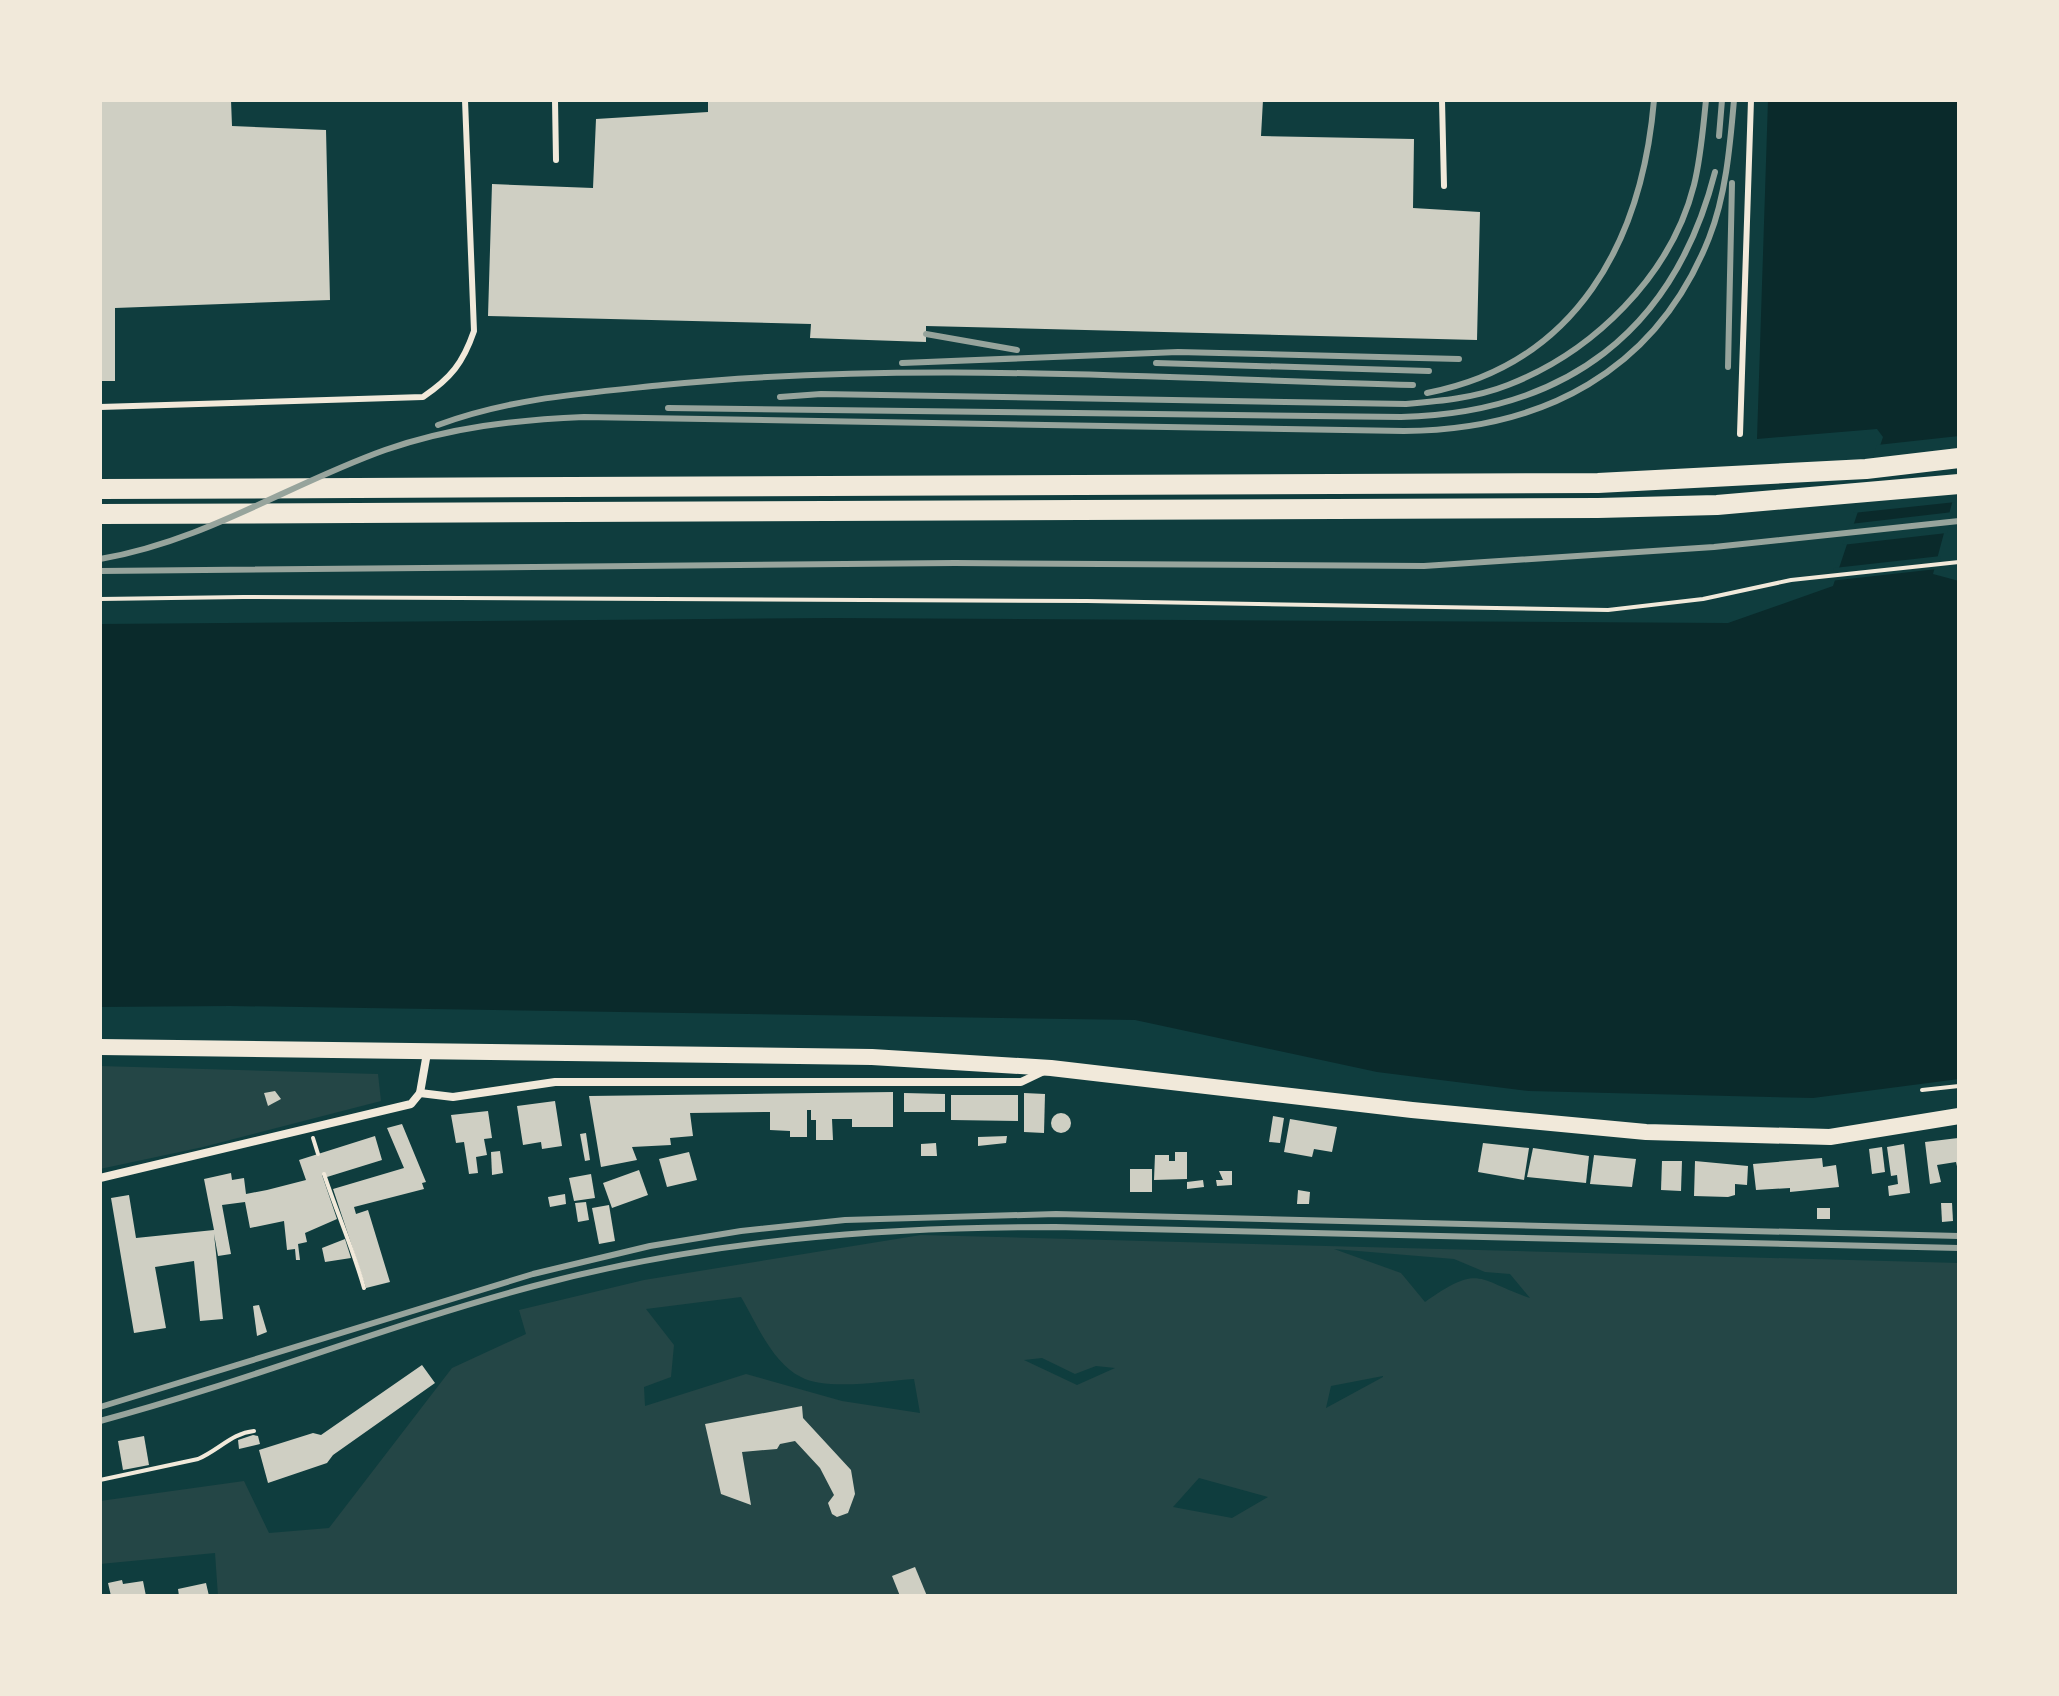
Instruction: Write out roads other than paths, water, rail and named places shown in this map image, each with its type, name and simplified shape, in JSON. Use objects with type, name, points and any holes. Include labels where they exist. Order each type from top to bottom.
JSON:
[{"type":"highway","points":[[100,489],[1598,483],[1866,469],[1959,458]]},
{"type":"highway","points":[[100,514],[1598,508],[1717,505],[1959,484]]},
{"type":"main road","points":[[100,1047],[872,1057],[1051,1068],[1412,1110],[1646,1132],[1830,1137],[1959,1116]]},
{"type":"street","points":[[100,1178],[411,1104],[420,1093],[427,1053]]},
{"type":"street","points":[[420,1093],[453,1097],[555,1082],[1021,1082],[1051,1068]]},
{"type":"lane","points":[[100,407],[423,397],[449,380],[463,362],[474,331],[465,100]]},
{"type":"lane","points":[[555,100],[556,160]]},
{"type":"lane","points":[[1442,100],[1444,186]]},
{"type":"lane","points":[[1740,434],[1751,100]]},
{"type":"railway","points":[[1427,393],[1479,378],[1524,355],[1562,325],[1592,288],[1616,247],[1635,201],[1647,152],[1654,100]]},
{"type":"railway","points":[[780,397],[821,394],[1406,404],[1458,398],[1496,389],[1539,371],[1570,353],[1624,307],[1647,280],[1683,218],[1694,185],[1706,100]]},
{"type":"railway","points":[[1719,136],[1722,100]]},
{"type":"railway","points":[[100,559],[138,551],[210,526],[385,450],[459,430],[533,420],[584,417],[1404,431],[1455,428],[1502,419],[1547,405],[1588,384],[1626,358],[1658,325],[1686,285],[1715,222],[1726,170],[1734,100]]},
{"type":"railway","points":[[668,408],[1401,417],[1460,412],[1513,400],[1562,380],[1604,353],[1641,319],[1672,277],[1696,228],[1715,172]]},
{"type":"railway","points":[[1728,367],[1732,183]]},
{"type":"railway","points":[[926,334],[1017,350]]},
{"type":"railway","points":[[902,363],[1178,352],[1459,359]]},
{"type":"railway","points":[[1156,363],[1429,371]]},
{"type":"railway","points":[[438,425],[493,408],[577,394],[756,378],[850,374],[1038,373],[1413,385]]},
{"type":"railway","points":[[100,571],[955,563],[1424,566],[1714,547],[1959,521]]},
{"type":"railway","points":[[100,1407],[533,1274],[650,1246],[741,1231],[845,1220],[1056,1214],[1959,1236]]},
{"type":"railway","points":[[100,1421],[534,1286],[663,1257],[793,1239],[923,1230],[1055,1227],[1959,1248]]}]
